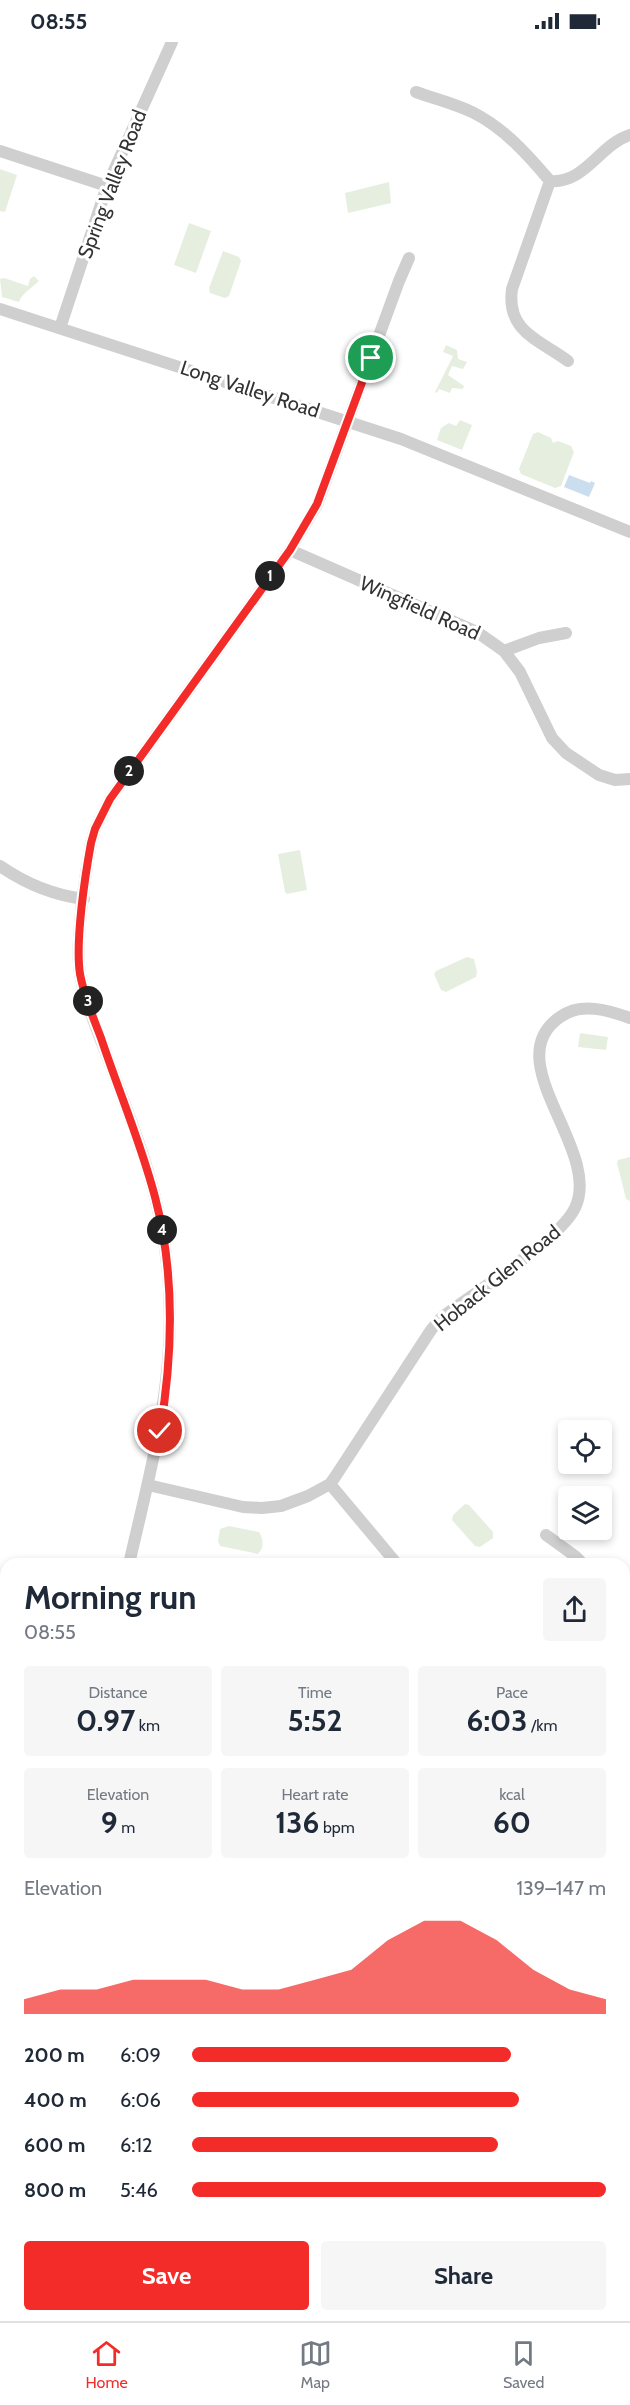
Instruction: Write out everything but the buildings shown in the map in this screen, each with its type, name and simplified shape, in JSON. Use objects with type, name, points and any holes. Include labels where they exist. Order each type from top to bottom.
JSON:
[{"type":"street","name":"Spring Valley Road","points":[[60,328],[107,186],[172,42]]},
{"type":"street","points":[[416,92],[474,113],[504,133],[524,151],[550,181],[559,182],[577,175],[619,140],[630,135]]},
{"type":"street","points":[[0,151],[107,186]]},
{"type":"street","points":[[550,181],[512,289],[510,303],[519,327],[568,362]]},
{"type":"street","points":[[130,1558],[160,1431],[168,1378],[170,1315],[166,1257],[156,1199],[142,1152],[84,990],[80,971],[79,949],[91,843],[102,811],[290,550],[317,504],[409,258]]},
{"type":"street","name":"Long Valley Road","points":[[0,309],[421,446],[630,532]]},
{"type":"street","name":"Wingfield Road","points":[[290,550],[468,627],[504,651],[520,672],[552,738],[566,753],[599,775],[615,780],[630,779]]},
{"type":"street","points":[[504,651],[539,638],[566,633]]},
{"type":"street","points":[[0,866],[37,888],[58,895],[84,899]]},
{"type":"street","name":"Hoback Glen Road","points":[[148,1485],[243,1507],[262,1508],[295,1502],[330,1484],[441,1318],[544,1242],[576,1208],[580,1181],[575,1157],[541,1072],[539,1053],[543,1035],[554,1021],[579,1009],[593,1008],[630,1018]]},
{"type":"street","points":[[330,1484],[392,1558]]},
{"type":"street","points":[[546,1535],[577,1558]]},
{"type":"green space","points":[[0,169],[17,175],[5,212],[0,211]]},
{"type":"green space","points":[[389,182],[391,203],[348,213],[345,193]]},
{"type":"green space","points":[[189,223],[211,231],[196,273],[174,265]]},
{"type":"green space","points":[[223,251],[239,257],[241,261],[229,296],[225,298],[210,293],[209,288]]},
{"type":"green space","points":[[34,276],[39,281],[25,293],[19,302],[2,297],[0,279],[4,278],[28,286],[30,279]]},
{"type":"green space","points":[[446,345],[457,350],[458,359],[467,362],[463,369],[452,366],[448,375],[464,386],[463,389],[452,388],[450,393],[439,389],[437,393],[435,392],[453,356],[443,352]]},
{"type":"green space","points":[[460,420],[472,425],[462,450],[437,440],[441,428],[449,423],[456,426]]},
{"type":"green space","points":[[538,432],[551,438],[553,443],[558,441],[571,446],[574,452],[561,486],[555,488],[521,474],[519,469],[533,434]]},
{"type":"green space","points":[[300,850],[307,890],[287,894],[278,854]]},
{"type":"green space","points":[[467,957],[474,959],[476,977],[446,992],[441,990],[434,974],[436,971]]},
{"type":"green space","points":[[580,1033],[608,1037],[606,1050],[578,1047]]},
{"type":"green space","points":[[630,1157],[630,1201],[626,1199],[617,1163],[618,1160]]},
{"type":"green space","points":[[465,1504],[469,1505],[493,1532],[493,1538],[480,1547],[475,1546],[452,1520],[453,1515]]},
{"type":"green space","points":[[229,1526],[259,1532],[263,1544],[258,1554],[220,1546],[218,1541],[220,1529]]},
{"type":"water","points":[[569,475],[595,483],[589,497],[564,487]]},
{"type":"route","points":[[160,1431],[167,1386],[170,1344],[169,1288],[165,1250],[156,1199],[142,1152],[102,1043],[80,971],[79,949],[91,843],[102,811],[110,799],[301,535],[312,516],[371,358]]}]
